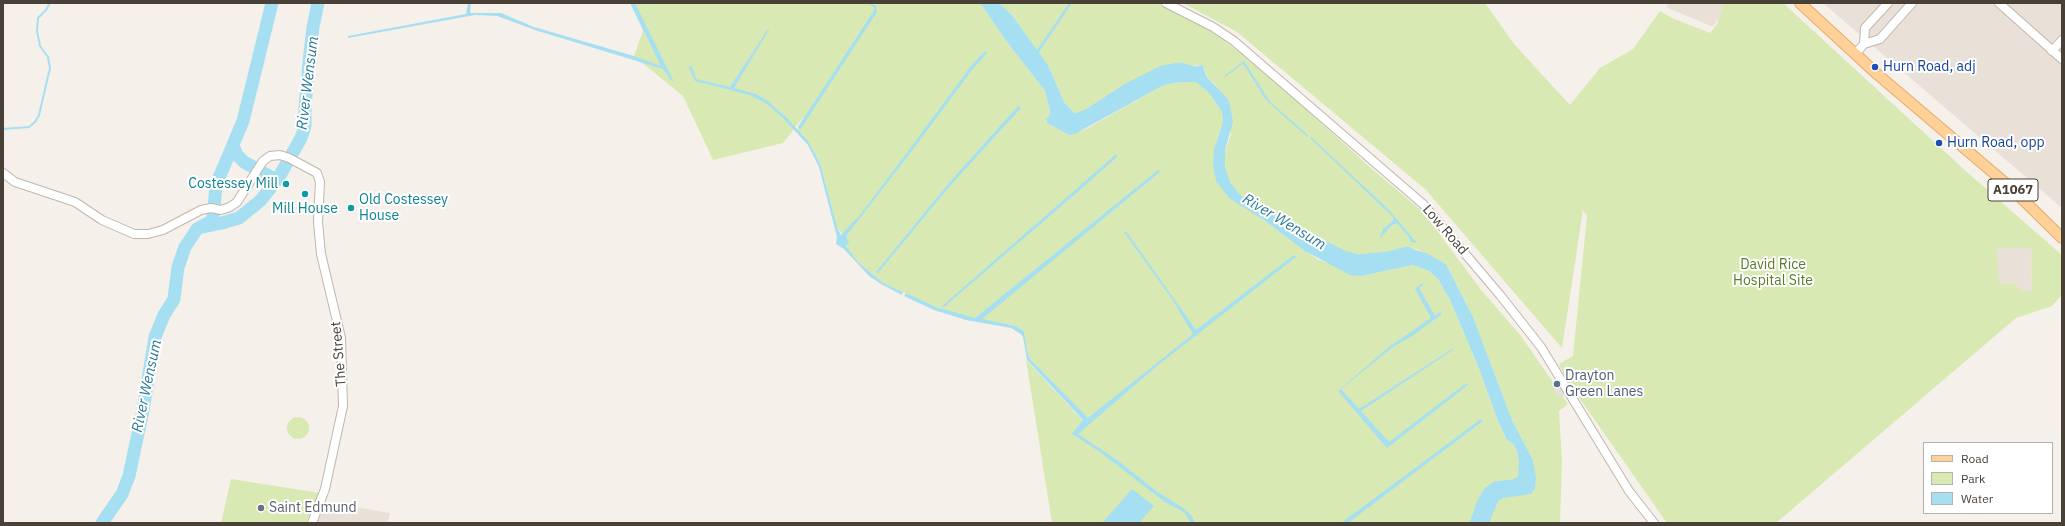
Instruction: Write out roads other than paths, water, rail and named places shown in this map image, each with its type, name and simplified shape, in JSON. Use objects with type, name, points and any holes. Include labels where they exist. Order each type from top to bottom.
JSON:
[{"type":"main road","name":"A1067","points":[[1800,3],[1856,53],[1877,74],[2010,187],[2062,238]]},
{"type":"street","name":"Low Road","points":[[1166,3],[1213,27],[1234,41],[1423,204],[1500,295],[1541,347],[1629,491],[1654,523]]},
{"type":"street","points":[[1864,44],[1865,28],[1888,3]]},
{"type":"street","points":[[1856,53],[1864,44],[1880,39],[1912,3]]},
{"type":"street","points":[[1999,3],[2062,59]]},
{"type":"street","points":[[2052,51],[2062,40]]},
{"type":"street","name":"The Street","points":[[3,173],[15,182],[75,202],[102,220],[134,234],[148,234],[163,230],[201,210],[212,208],[221,210],[237,202],[263,161],[270,156],[280,155],[317,173],[320,182],[318,222],[321,254],[341,338],[343,406],[326,488],[312,523]]},
{"type":"water","points":[[468,3],[471,3],[470,13],[501,13],[534,27],[634,56],[661,66],[630,3],[635,3],[674,82],[663,69],[538,31],[497,16],[475,15],[348,38],[348,36],[466,14]]},
{"type":"water","points":[[869,3],[876,6],[877,12],[800,130],[798,127],[875,9]]},
{"type":"water","points":[[980,3],[999,3],[1012,15],[1037,50],[1069,3],[1072,3],[1039,52],[1049,67],[1064,102],[1075,114],[1080,115],[1097,111],[1119,99],[1142,82],[1158,74],[1203,65],[1206,76],[1228,99],[1230,105],[1233,122],[1225,150],[1225,167],[1230,182],[1240,195],[1259,204],[1302,235],[1359,266],[1376,264],[1401,251],[1412,249],[1426,253],[1446,264],[1473,317],[1512,420],[1533,460],[1536,478],[1535,489],[1531,494],[1503,498],[1498,501],[1489,523],[1470,523],[1471,517],[1478,506],[1490,493],[1518,480],[1519,462],[1517,451],[1513,444],[1507,440],[1497,419],[1480,371],[1450,300],[1438,279],[1429,271],[1413,265],[1362,276],[1350,275],[1305,251],[1264,220],[1229,198],[1216,181],[1213,165],[1214,149],[1223,122],[1222,112],[1210,94],[1196,82],[1181,82],[1164,85],[1075,134],[1069,135],[1047,123],[1046,119],[1050,115],[1050,111],[1045,91],[1007,42]]},
{"type":"water","points":[[768,29],[769,30],[734,88],[756,94],[768,101],[788,119],[808,141],[820,163],[838,230],[841,235],[860,215],[971,66],[985,51],[987,53],[972,70],[846,236],[849,242],[846,246],[858,262],[883,283],[903,292],[902,295],[869,276],[844,249],[836,244],[837,237],[819,167],[808,145],[783,118],[767,104],[750,95],[695,81],[688,66],[692,67],[696,79],[730,87]]},
{"type":"water","points":[[1244,61],[1270,102],[1308,135],[1307,137],[1266,100],[1244,65],[1242,64],[1225,77],[1224,76]]},
{"type":"water","points":[[1018,106],[1021,108],[949,187],[878,273],[876,272],[948,184]]},
{"type":"water","points":[[1311,137],[1388,209],[1417,243],[1411,242],[1409,237],[1397,223],[1392,225],[1380,237],[1383,229],[1393,221],[1393,217],[1310,138]]},
{"type":"water","points":[[1115,155],[1118,156],[1073,196],[944,307],[941,307]]},
{"type":"water","points":[[1158,170],[1161,171],[982,319],[1016,326],[1024,331],[1028,355],[1031,360],[1088,418],[1193,334],[1172,299],[1124,232],[1126,231],[1196,330],[1294,255],[1296,257],[1157,366],[1078,434],[1120,462],[1156,491],[1183,508],[1192,516],[1195,523],[1191,523],[1184,512],[1165,502],[1100,452],[1072,434],[1083,420],[1027,360],[1023,337],[1021,334],[1011,328],[966,320],[934,310],[904,296],[906,293],[936,307],[975,318]]},
{"type":"water","points":[[1422,283],[1423,285],[1419,288],[1435,316],[1440,312],[1442,314],[1412,336],[1393,347],[1341,389],[1359,409],[1452,349],[1453,350],[1361,411],[1389,442],[1453,393],[1467,383],[1468,385],[1387,448],[1338,391],[1389,347],[1431,318],[1415,289]]},
{"type":"water","points":[[1481,419],[1483,421],[1348,523],[1341,523]]},
{"type":"water","points":[[1132,489],[1154,506],[1139,523],[1102,523]]},
{"type":"waterway","points":[[3,129],[29,127],[35,122],[39,115],[50,68],[48,57],[40,46],[37,31],[38,18],[46,10],[50,3]]},
{"type":"waterway","name":"River Wensum","points":[[102,523],[122,494],[129,476],[143,410],[155,337],[164,315],[174,299],[178,267],[185,247],[197,229],[210,222],[213,218],[216,185],[243,121],[272,3]]},
{"type":"waterway","name":"River Wensum","points":[[203,227],[239,218],[261,200],[279,177],[301,138],[305,126],[309,62],[313,27],[318,3]]},
{"type":"waterway","name":"River Wensum","points":[[1076,120],[1089,115],[1129,89],[1163,72],[1180,69],[1190,72]]},
{"type":"waterway","name":"River Wensum","points":[[233,146],[237,155],[244,162],[276,180]]},
{"type":"waterway","name":"River Wensum","points":[[1312,241],[1343,257],[1358,261],[1389,258],[1407,253]]},
{"type":"waterway","name":"River Wensum","points":[[1477,523],[1482,506],[1489,493],[1496,488],[1514,486],[1522,482]]},
{"type":"place","name":"Hurn Road, adj","points":[[1875,67]]},
{"type":"place","name":"Hurn Road, opp","points":[[1939,143]]},
{"type":"place","name":"Costessey Mill","points":[[286,184]]},
{"type":"place","name":"Mill House","points":[[305,194]]},
{"type":"place","name":"Old Costessey House","points":[[351,208]]},
{"type":"place","name":"Drayton Green Lanes","points":[[1557,384]]},
{"type":"place","name":"Saint Edmund","points":[[261,508]]},
{"type":"park label","name":"David Rice Hospital Site","points":[[1773,274]]}]
